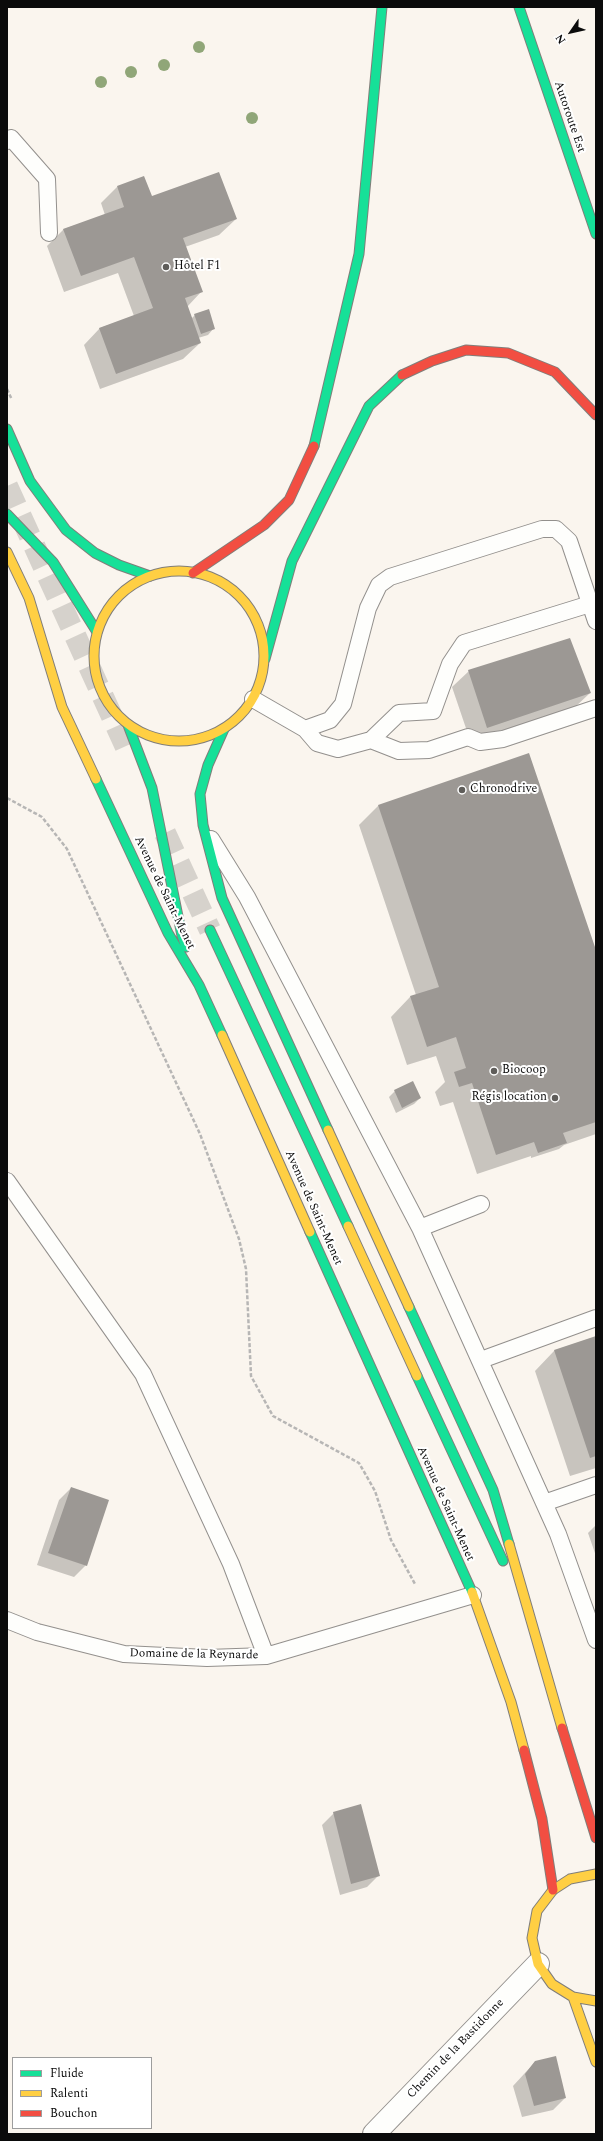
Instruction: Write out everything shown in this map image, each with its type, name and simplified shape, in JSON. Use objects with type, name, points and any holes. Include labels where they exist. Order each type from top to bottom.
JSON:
[{"type":"main road","points":[[193,573],[264,525],[289,500],[313,452],[359,254],[382,7]]},
{"type":"main road","name":"Autoroute Est","points":[[519,7],[596,234]]},
{"type":"main road","points":[[265,659],[260,629],[245,603],[223,583],[193,573],[172,571],[150,576],[126,589],[108,608],[97,632],[94,658],[98,683],[110,706],[128,725],[158,740],[192,741],[224,729],[243,712],[253,699],[265,659],[292,561],[369,406],[398,377],[432,360],[466,350],[508,353],[555,372],[596,415]]},
{"type":"main road","points":[[7,429],[30,481],[66,530],[95,553],[119,565],[150,576]]},
{"type":"main road","points":[[7,514],[53,562],[97,632]]},
{"type":"main road","name":"Avenue de Saint-Menet","points":[[7,552],[29,598],[62,707],[168,933],[199,985],[473,1595],[511,1702],[542,1819],[553,1890]]},
{"type":"main road","points":[[128,725],[152,788],[182,936],[199,985]]},
{"type":"main road","points":[[224,729],[208,765],[200,794],[203,825],[222,898],[493,1490],[534,1626],[585,1807],[596,1838]]},
{"type":"main road","points":[[210,930],[534,1626]]},
{"type":"main road","points":[[596,1874],[589,1874],[570,1879],[553,1890],[538,1911],[532,1938],[538,1964],[552,1984],[573,1997],[596,2000]]},
{"type":"main road","points":[[573,1997],[596,2062]]},
{"type":"street","name":"Chemin de la Bastidonne","points":[[374,2134],[538,1964]]},
{"type":"lane","points":[[7,140],[11,138],[47,179],[49,233]]},
{"type":"lane","points":[[305,729],[330,720],[344,704],[368,608],[379,585],[390,577],[542,529],[556,529],[569,541],[596,621]]},
{"type":"lane","points":[[253,699],[305,729],[318,743],[338,749],[371,740],[398,713],[434,711],[450,664],[464,643],[590,604]]},
{"type":"lane","points":[[371,740],[399,751],[429,750],[468,737],[480,742],[503,739],[596,708]]},
{"type":"lane","points":[[203,825],[247,897],[420,1228],[481,1360],[558,1534],[596,1640]]},
{"type":"lane","points":[[7,1181],[143,1374],[231,1564],[266,1656]]},
{"type":"lane","points":[[420,1228],[481,1204]]},
{"type":"lane","points":[[481,1360],[596,1318]]},
{"type":"lane","points":[[544,1503],[596,1485]]},
{"type":"lane","name":"Domaine de la Reynarde","points":[[7,1620],[37,1632],[124,1654],[207,1658],[266,1656],[427,1607],[473,1595]]},
{"type":"path","points":[[7,798],[42,817],[68,849],[200,1134],[239,1239],[246,1269],[251,1376],[273,1416],[359,1463],[375,1490],[391,1540],[427,1607]]},
{"type":"building","name":"Hôtel F1","points":[[219,172],[237,219],[183,238],[203,292],[185,298],[201,343],[116,374],[99,328],[153,308],[134,257],[81,276],[63,229],[124,207],[117,186],[144,176],[152,196]]},
{"type":"building","points":[[209,309],[215,329],[201,334],[194,314]]},
{"type":"building","points":[[570,638],[591,693],[487,728],[468,670]]},
{"type":"building","points":[[529,753],[596,950],[596,1122],[563,1133],[567,1143],[538,1153],[534,1142],[496,1155],[472,1083],[459,1087],[454,1072],[466,1068],[456,1037],[427,1047],[410,996],[439,987],[378,805]]},
{"type":"building","points":[[413,1081],[421,1098],[402,1108],[394,1090]]},
{"type":"building","points":[[596,1336],[596,1456],[590,1458],[554,1350]]},
{"type":"building","points":[[71,1487],[109,1500],[87,1566],[48,1553]]},
{"type":"building","points":[[361,1804],[380,1876],[351,1884],[333,1812]]},
{"type":"building","points":[[556,2056],[566,2098],[534,2106],[525,2074],[535,2061]]},
{"type":"tunnel","points":[[7,486],[130,756]]},
{"type":"tunnel","points":[[165,833],[210,930]]},
{"type":"traffic: fast","points":[[314,446],[359,254],[382,7]]},
{"type":"traffic: fast","points":[[519,7],[596,234]]},
{"type":"traffic: fast","points":[[265,659],[292,561],[369,406],[402,375]]},
{"type":"traffic: fast","points":[[7,429],[30,481],[66,530],[95,553],[119,565],[150,576]]},
{"type":"traffic: fast","points":[[7,514],[53,562],[97,632]]},
{"type":"traffic: fast","points":[[128,725],[152,788],[182,936],[186,947]]},
{"type":"traffic: fast","points":[[224,729],[208,765],[200,794],[203,825],[222,898],[328,1130]]},
{"type":"traffic: fast","points":[[96,779],[168,933],[199,985],[222,1035]]},
{"type":"traffic: fast","points":[[210,930],[348,1226]]},
{"type":"traffic: fast","points":[[310,1232],[472,1592]]},
{"type":"traffic: fast","points":[[409,1307],[493,1490],[509,1544]]},
{"type":"traffic: fast","points":[[417,1376],[503,1561]]},
{"type":"traffic: slow","points":[[7,552],[29,598],[62,707],[96,779]]},
{"type":"traffic: slow","points":[[179,571],[204,575],[219,581],[239,596],[254,616],[262,639],[264,656],[260,681],[254,696],[239,716],[219,731],[196,739],[179,741],[154,737],[139,731],[119,716],[104,696],[96,673],[94,656],[98,631],[104,616],[119,596],[139,581],[162,573],[179,571]]},
{"type":"traffic: slow","points":[[222,1035],[310,1232]]},
{"type":"traffic: slow","points":[[328,1130],[409,1307]]},
{"type":"traffic: slow","points":[[348,1226],[417,1376]]},
{"type":"traffic: slow","points":[[509,1544],[562,1728]]},
{"type":"traffic: slow","points":[[472,1592],[511,1702],[524,1750]]},
{"type":"traffic: slow","points":[[596,1874],[570,1879],[553,1890],[537,1911],[532,1938],[538,1964],[552,1984],[573,1997],[596,2001]]},
{"type":"traffic: slow","points":[[573,1997],[596,2062]]},
{"type":"traffic: jam","points":[[402,375],[432,361],[466,350],[508,353],[555,372],[596,415]]},
{"type":"traffic: jam","points":[[193,573],[264,525],[289,500],[314,446]]},
{"type":"traffic: jam","points":[[562,1728],[596,1838]]},
{"type":"traffic: jam","points":[[524,1750],[542,1819],[553,1890]]},
{"type":"place","name":"Hôtel F1","points":[[166,267]]},
{"type":"place","name":"Chronodrive","points":[[462,790]]},
{"type":"place","name":"Biocoop","points":[[494,1071]]},
{"type":"place","name":"Régis location","points":[[555,1098]]}]
